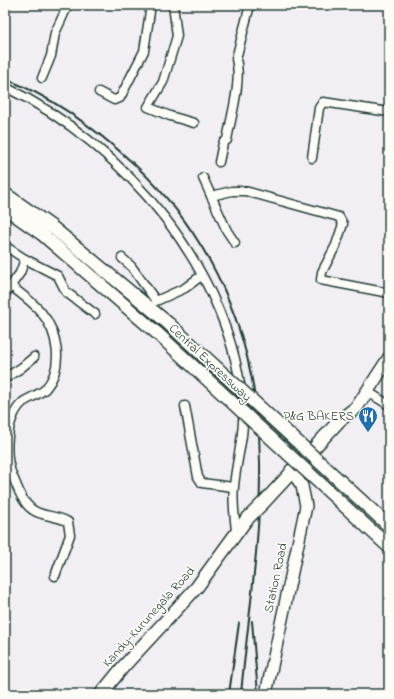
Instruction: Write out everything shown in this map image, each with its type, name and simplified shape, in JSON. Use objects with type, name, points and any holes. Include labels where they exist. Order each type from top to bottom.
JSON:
[{"type":"highway","name":"Central Expressway","points":[[5,194],[52,227],[169,324],[389,526]]},
{"type":"highway","name":"Central Expressway","points":[[5,208],[42,234],[158,334],[389,547]]},
{"type":"highway","points":[[292,470],[340,420],[357,408],[389,358]]},
{"type":"highway","name":"Kandy-Kurunegala Road","points":[[101,694],[123,667],[197,587],[236,532],[292,470]]},
{"type":"main road","name":"Station Road","points":[[266,694],[306,506],[302,486],[292,470]]},
{"type":"street","points":[[42,78],[51,56],[55,33],[68,5]]},
{"type":"street","points":[[100,92],[114,100],[120,98],[137,68],[144,51],[151,5]]},
{"type":"street","points":[[173,5],[177,36],[163,82],[148,107],[170,116],[194,123]]},
{"type":"street","points":[[219,162],[223,143],[227,140],[238,78],[236,59],[250,5]]},
{"type":"street","points":[[5,87],[39,106],[91,141],[127,173],[176,233],[201,276],[225,329],[240,387],[243,409],[242,438],[233,487],[236,532]]},
{"type":"street","points":[[312,158],[319,108],[323,102],[389,112]]},
{"type":"street","points":[[203,178],[227,231],[235,243]]},
{"type":"street","points":[[211,196],[232,191],[245,191],[339,217],[343,224],[336,244],[322,272],[321,280],[325,282],[389,293]]},
{"type":"street","points":[[5,246],[25,259],[58,276],[66,292],[95,314]]},
{"type":"street","points":[[122,258],[131,266],[156,301],[185,288],[201,276]]},
{"type":"street","points":[[5,294],[20,272],[25,259]]},
{"type":"street","points":[[11,286],[41,312],[56,343],[57,361],[55,374],[45,390],[36,393],[22,404],[8,432],[7,451],[9,468],[25,503],[34,511],[62,518],[68,522],[70,535],[55,576]]},
{"type":"street","points":[[5,378],[21,368],[34,357]]},
{"type":"street","points":[[368,392],[389,405]]},
{"type":"street","points":[[185,406],[198,478],[202,483],[233,487]]},
{"type":"railway","points":[[5,79],[23,86],[74,115],[105,138],[134,164],[164,195],[189,228],[211,263],[228,300],[242,339],[252,379],[258,420],[260,463],[260,492],[256,550],[241,694]]},
{"type":"railway","points":[[252,621],[258,694]]},
{"type":"railway","points":[[229,694],[239,623]]},
{"type":"place","name":"P&G BAKERS","points":[[368,433]]}]
